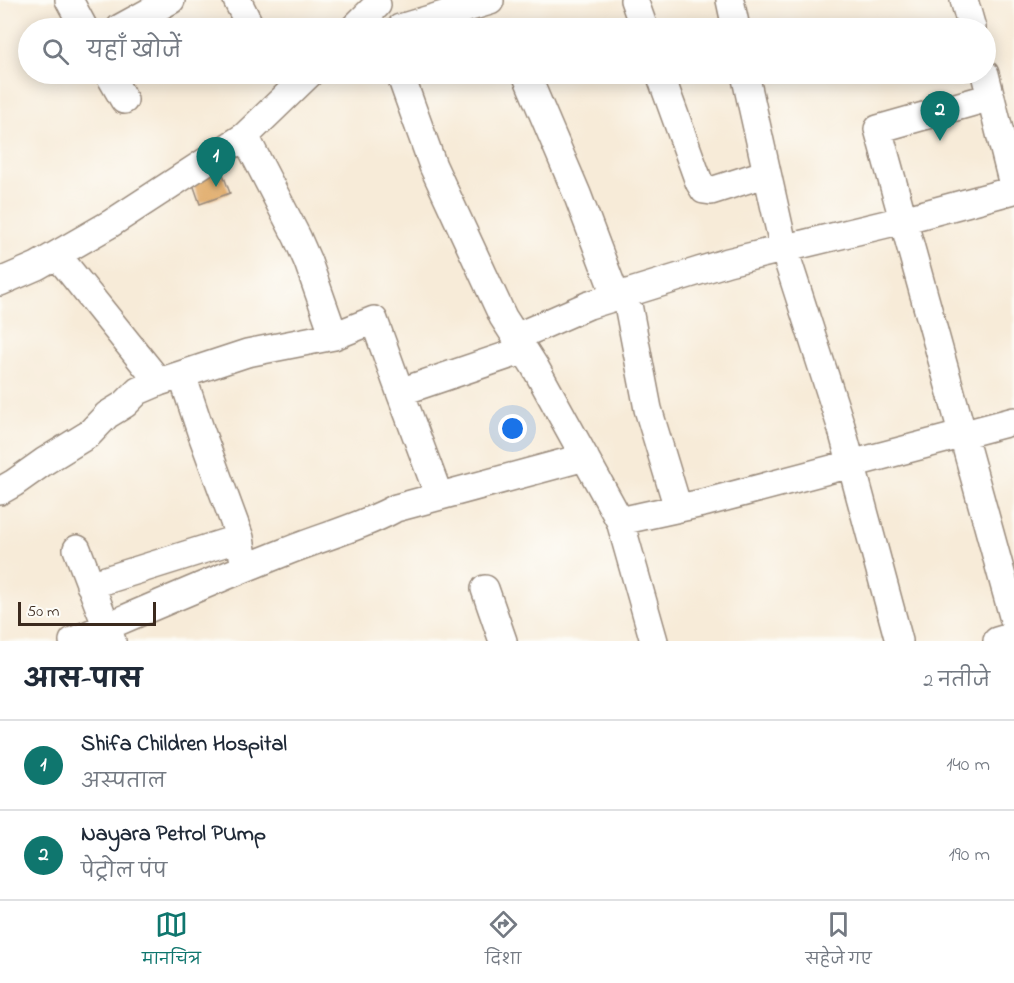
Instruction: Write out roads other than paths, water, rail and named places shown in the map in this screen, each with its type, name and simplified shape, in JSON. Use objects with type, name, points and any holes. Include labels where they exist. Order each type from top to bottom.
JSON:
[{"type":"street","points":[[69,0],[79,18]]},
{"type":"street","points":[[138,18],[171,0]]},
{"type":"street","points":[[237,0],[246,18]]},
{"type":"street","points":[[634,0],[640,18]]},
{"type":"street","points":[[730,0],[734,18]]},
{"type":"street","points":[[964,0],[969,18]]},
{"type":"street","points":[[433,18],[490,1]]},
{"type":"street","points":[[115,84],[124,100]]},
{"type":"street","points":[[0,282],[37,266],[110,224],[245,136],[299,84]]},
{"type":"street","points":[[404,84],[433,166],[503,317],[535,367],[620,521],[654,641]]},
{"type":"street","points":[[530,84],[621,296],[648,409],[678,508]]},
{"type":"street","points":[[664,84],[699,182],[704,190],[711,191],[767,173]]},
{"type":"street","points":[[747,84],[784,249],[841,426],[899,641]]},
{"type":"street","points":[[400,392],[520,343],[589,305],[728,262],[903,220],[1014,190],[1009,150],[988,85],[878,129],[903,220],[962,435],[1014,620]]},
{"type":"street","points":[[245,136],[301,245],[334,336]]},
{"type":"street","points":[[57,255],[171,379],[201,432],[240,538],[245,568]]},
{"type":"street","points":[[0,491],[89,434],[107,415],[125,404],[138,391],[247,353],[334,336],[374,320],[439,496]]},
{"type":"street","points":[[620,521],[1014,421]]},
{"type":"street","points":[[73,641],[109,634],[245,568],[378,518],[396,508],[585,457]]},
{"type":"street","points":[[90,585],[240,538]]},
{"type":"street","points":[[77,549],[109,634]]},
{"type":"street","points":[[485,589],[503,641]]},
{"type":"street","points":[[997,641],[1014,636]]},
{"type":"place","name":"Nayara Petrol PUmp","points":[[940,141]]},
{"type":"place","name":"Shifa Children Hospital","points":[[216,187]]}]
